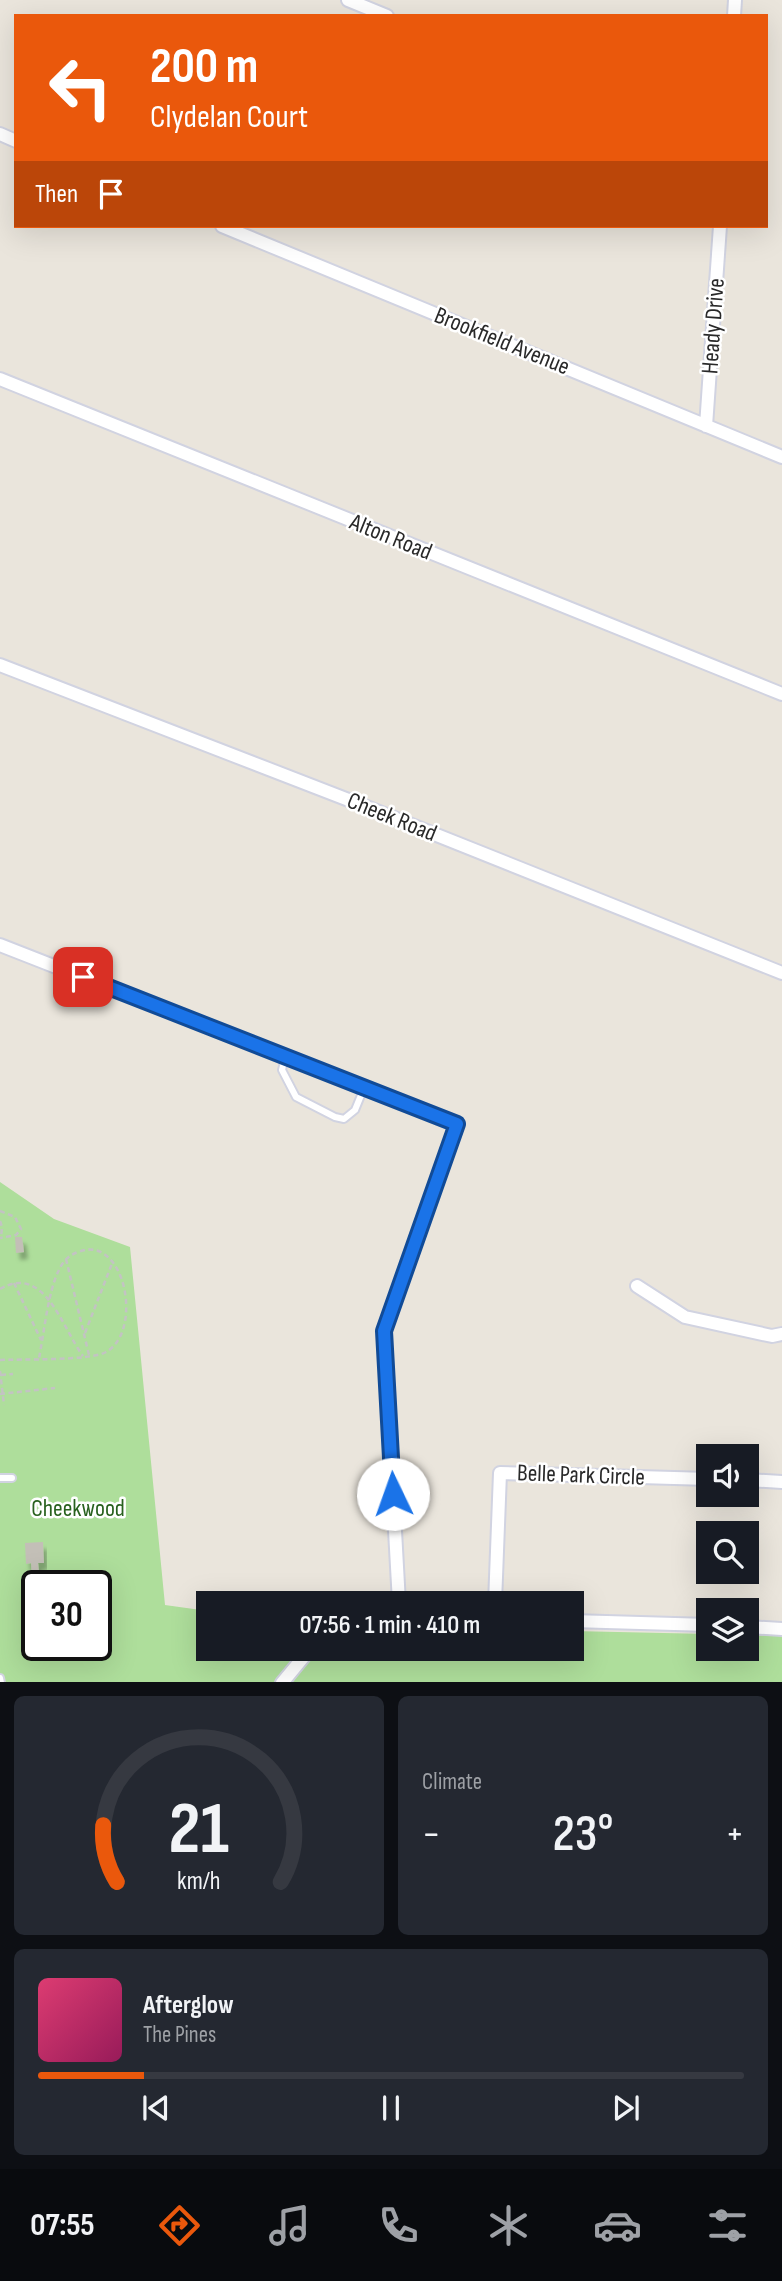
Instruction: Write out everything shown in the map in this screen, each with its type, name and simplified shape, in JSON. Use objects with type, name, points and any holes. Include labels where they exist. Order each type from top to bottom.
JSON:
[{"type":"street","points":[[348,0],[382,14]]},
{"type":"street","name":"Brookfield Avenue","points":[[227,228],[782,457]]},
{"type":"street","name":"Heady Drive","points":[[706,426],[720,228]]},
{"type":"street","name":"Alton Road","points":[[0,379],[782,694]]},
{"type":"street","name":"Cheek Road","points":[[0,665],[782,972]]},
{"type":"street","points":[[0,945],[457,1124],[384,1331],[398,1591]]},
{"type":"street","points":[[637,1286],[685,1317],[772,1336],[782,1334]]},
{"type":"street","name":"Belle Park Circle","points":[[495,1591],[500,1473],[696,1479]]},
{"type":"street","points":[[759,1481],[782,1482]]},
{"type":"street","points":[[584,1621],[696,1625]]},
{"type":"street","points":[[759,1628],[782,1629]]},
{"type":"street","points":[[283,1680],[300,1661]]},
{"type":"lane","points":[[285,1056],[282,1070],[296,1097],[335,1117],[344,1119],[352,1114],[365,1088]]},
{"type":"lane","points":[[0,1478],[12,1478]]},
{"type":"path","points":[[0,1211],[14,1215],[21,1227],[16,1235],[1,1235],[0,1221]]},
{"type":"path","points":[[0,1360],[84,1357],[110,1350],[123,1332],[127,1313],[120,1274],[113,1261],[102,1253],[89,1250],[77,1252],[66,1259],[56,1276],[39,1358]]},
{"type":"path","points":[[66,1259],[89,1356]]},
{"type":"path","points":[[84,1335],[113,1261]]},
{"type":"path","points":[[14,1283],[42,1343]]},
{"type":"path","points":[[0,1289],[14,1283],[31,1283],[38,1287],[84,1357]]},
{"type":"path","points":[[4,1405],[0,1373],[13,1374]]},
{"type":"path","points":[[1,1394],[55,1388]]},
{"type":"green space","name":"Cheekwood","points":[[0,1182],[54,1219],[130,1247],[165,1605],[196,1609],[196,1661],[584,1661],[584,1631],[696,1634],[696,1661],[759,1661],[759,1635],[782,1636],[782,1682],[0,1682]]},
{"type":"building","points":[[15,1237],[22,1237],[24,1252],[16,1253]]},
{"type":"building","points":[[43,1542],[44,1563],[38,1563],[39,1570],[31,1570],[31,1563],[26,1564],[25,1543]]},
{"type":"route","points":[[83,977],[457,1124],[384,1331],[393,1494]]}]
